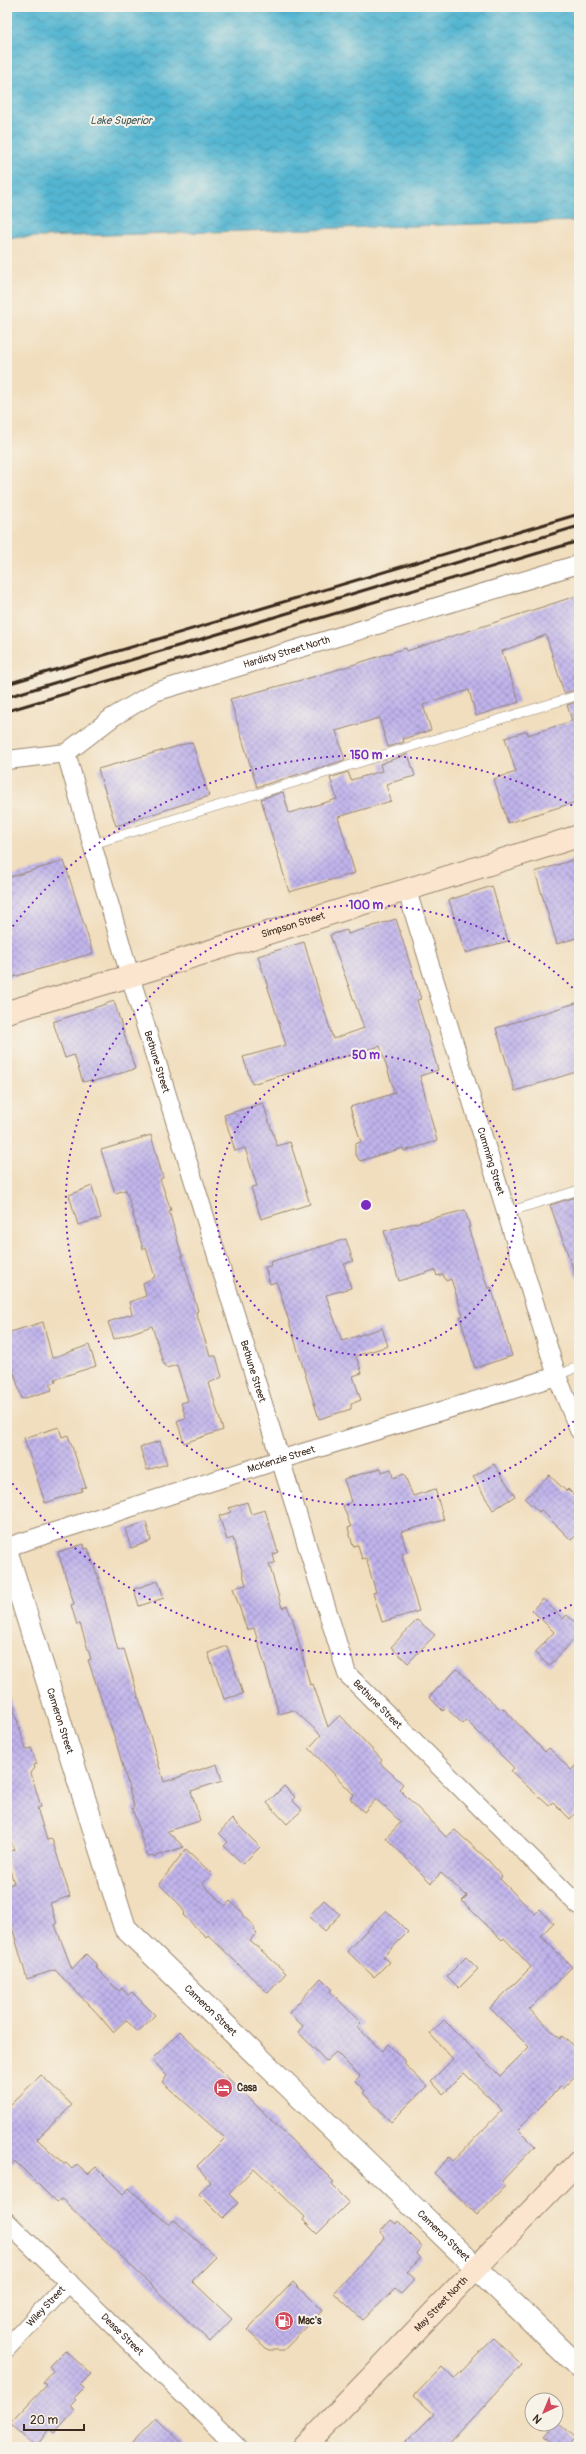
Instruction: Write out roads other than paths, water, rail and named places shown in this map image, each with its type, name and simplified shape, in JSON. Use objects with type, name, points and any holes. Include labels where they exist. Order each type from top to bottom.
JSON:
[{"type":"main road","name":"Simpson Street","points":[[7,1012],[407,891],[579,836]]},
{"type":"main road","name":"May Street North","points":[[304,2447],[579,2161]]},
{"type":"street","name":"Hardisty Street North","points":[[66,753],[113,717],[155,692],[579,564]]},
{"type":"street","points":[[7,760],[66,753]]},
{"type":"street","name":"Bethune Street","points":[[66,753],[130,976],[279,1460],[347,1674],[579,1906]]},
{"type":"street","name":"Cumming Street","points":[[407,891],[508,1212],[557,1376],[579,1430]]},
{"type":"street","name":"McKenzie Street","points":[[7,1547],[279,1460],[557,1376]]},
{"type":"street","name":"Cameron Street","points":[[7,1553],[125,1928],[579,2367]]},
{"type":"street","name":"Dease Street","points":[[7,2222],[236,2447]]},
{"type":"street","name":"Wiley Street","points":[[7,2348],[69,2282]]},
{"type":"lane","points":[[93,844],[579,695]]},
{"type":"lane","points":[[508,1212],[579,1190]]},
{"type":"lane","points":[[557,1376],[579,1366]]},
{"type":"water","name":"Lake Superior","points":[[7,7],[579,7],[579,221],[7,238]]},
{"type":"railway","points":[[7,684],[579,514]]},
{"type":"railway","points":[[7,697],[579,526]]},
{"type":"railway","points":[[7,711],[579,541]]},
{"type":"place","name":"Casa","points":[[223,2088]]},
{"type":"place","name":"Mac's","points":[[284,2321]]}]
